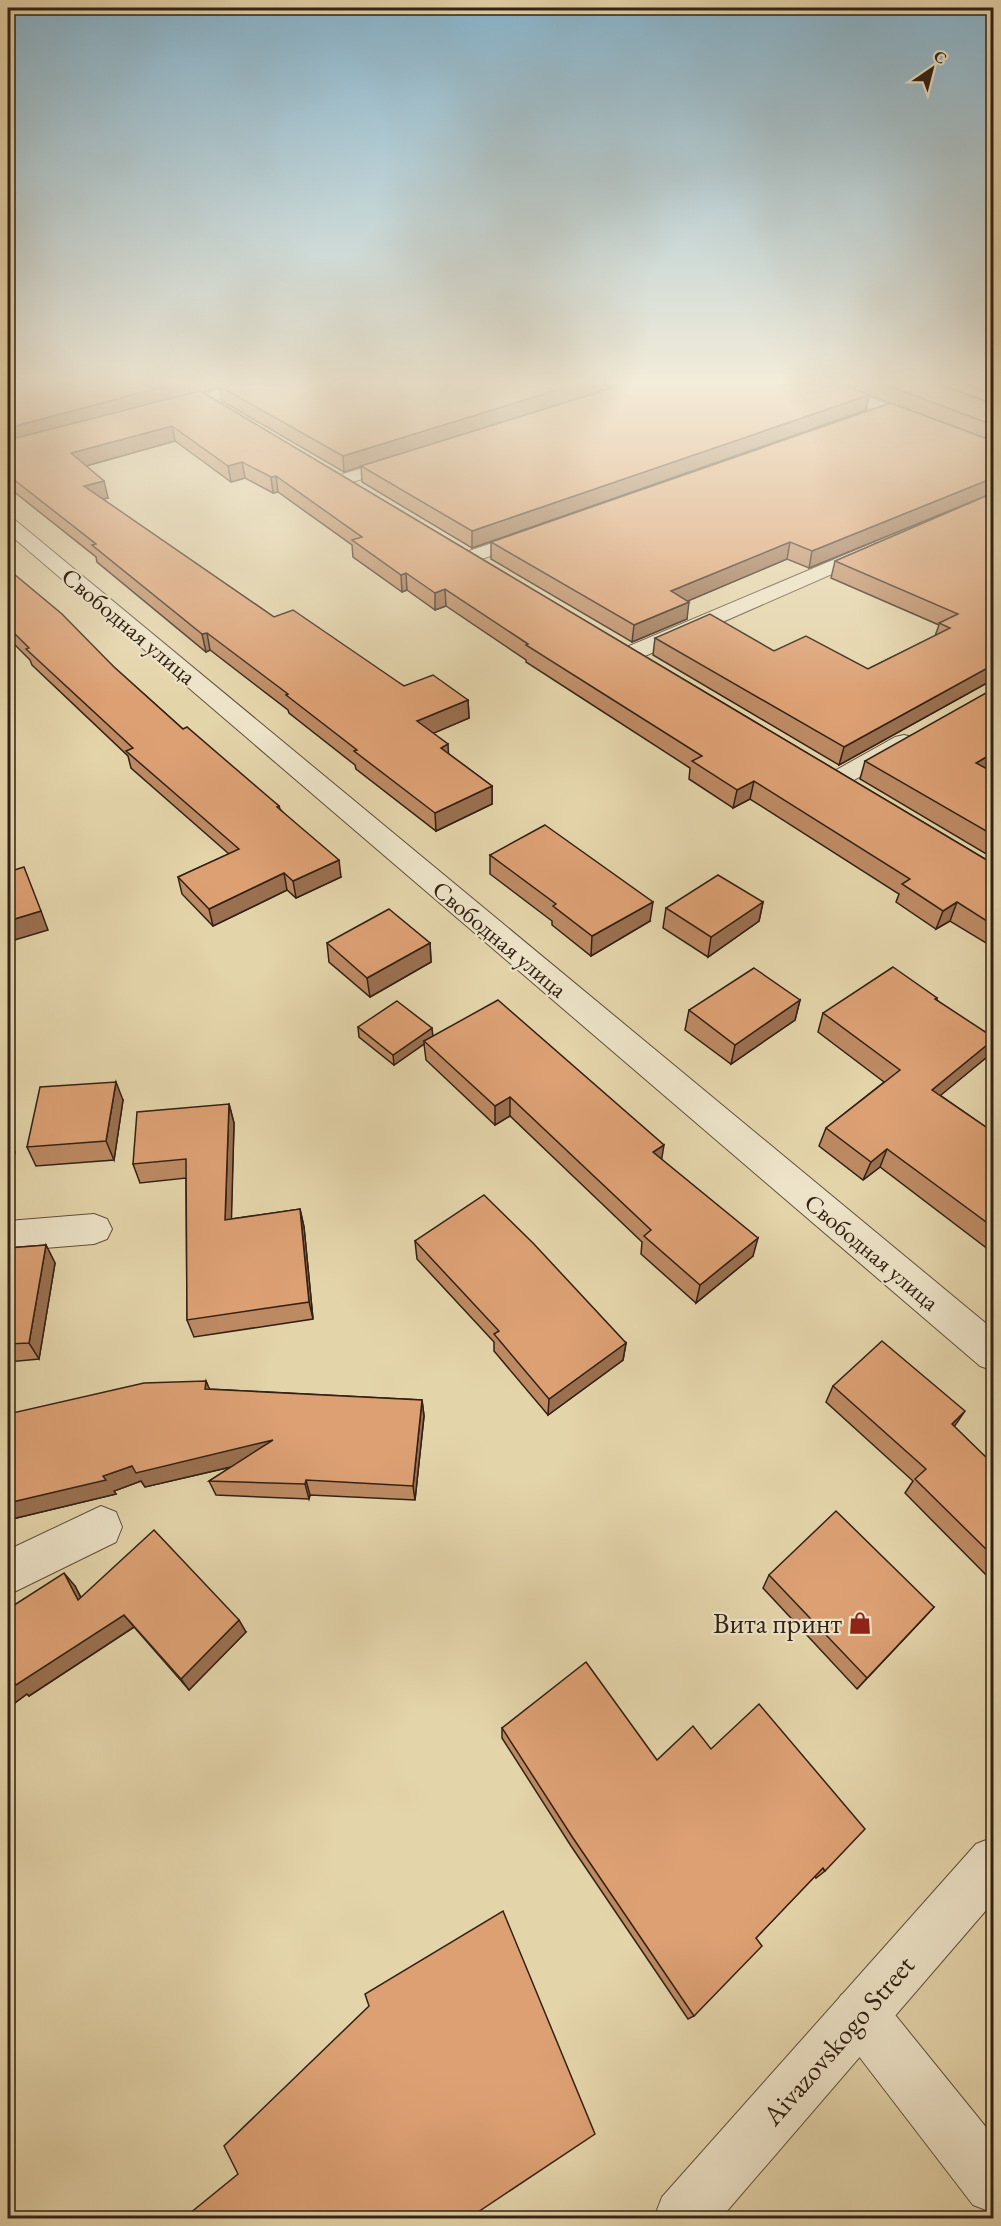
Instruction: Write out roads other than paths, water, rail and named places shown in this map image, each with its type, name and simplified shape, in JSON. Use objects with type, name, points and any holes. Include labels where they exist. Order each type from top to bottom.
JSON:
[{"type":"street","points":[[357,489],[362,492]]},
{"type":"street","name":"Свободная улица","points":[[8,524],[993,1354]]},
{"type":"street","points":[[470,557],[549,529]]},
{"type":"street","points":[[630,654],[894,540]]},
{"type":"street","points":[[451,545],[490,569]]},
{"type":"street","points":[[610,642],[650,666]]},
{"type":"street","points":[[838,779],[921,732]]},
{"type":"street","points":[[8,1236],[94,1229]]},
{"type":"street","points":[[8,1573],[101,1527]]},
{"type":"street","name":"Aivazovskogo Street","points":[[683,2218],[993,1862]]},
{"type":"street","points":[[860,2014],[993,2184]]},
{"type":"place","name":"Вита принт","points":[[860,1623]]}]
